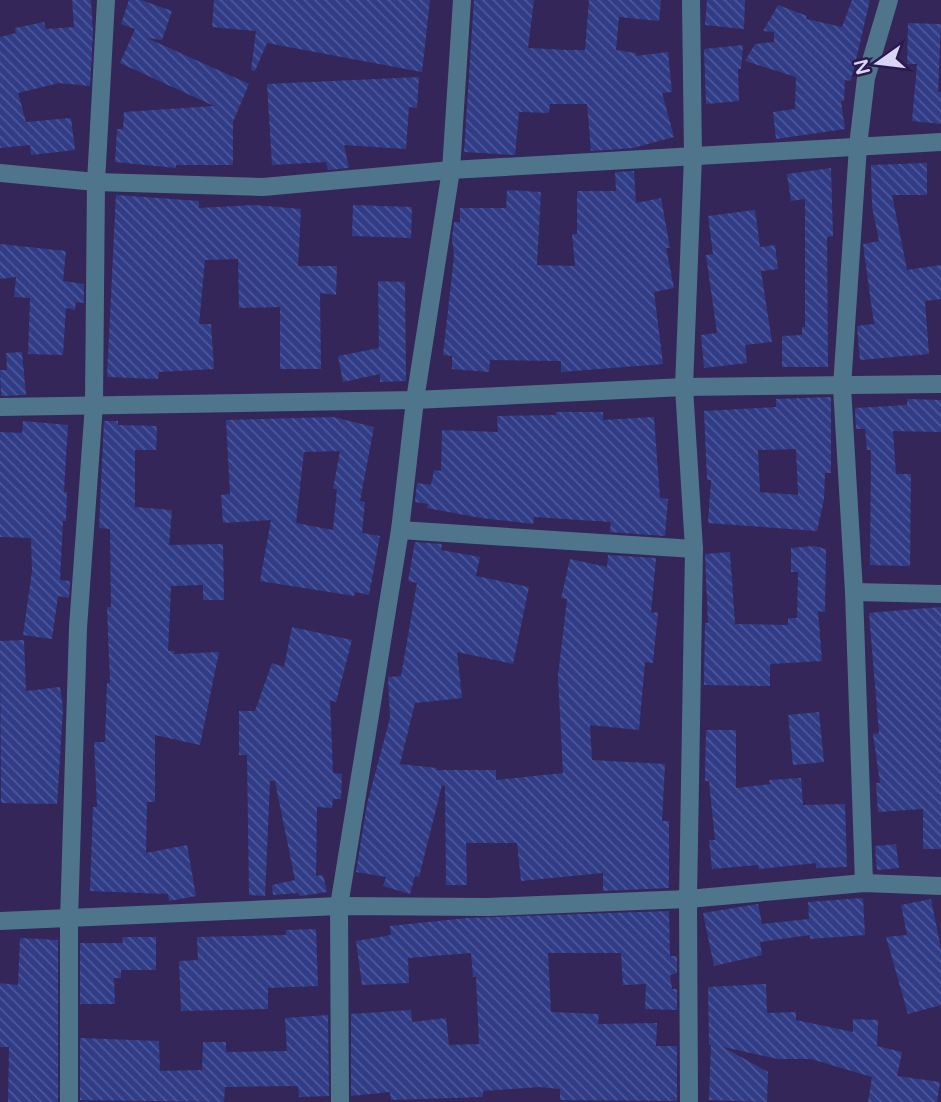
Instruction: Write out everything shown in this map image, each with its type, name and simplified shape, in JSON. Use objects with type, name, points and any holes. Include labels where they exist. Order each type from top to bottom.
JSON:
[{"type":"street","points":[[69,1102],[69,920],[78,628],[94,404],[96,182],[106,0]]},
{"type":"street","points":[[340,1102],[339,906],[400,530],[415,400],[451,170],[462,0]]},
{"type":"street","points":[[689,1102],[688,899],[694,549],[684,387],[693,156],[691,0]]},
{"type":"street","points":[[864,883],[855,592],[842,387],[858,146],[866,78],[889,0]]},
{"type":"street","points":[[0,173],[96,182],[263,187],[451,170],[941,142]]},
{"type":"street","points":[[0,408],[94,404],[415,400],[684,387],[941,384]]},
{"type":"street","points":[[400,530],[694,549]]},
{"type":"street","points":[[855,592],[941,594]]},
{"type":"street","points":[[0,921],[339,906],[488,907],[688,899],[864,883],[941,886]]},
{"type":"building","points":[[72,0],[91,0],[93,32],[90,86],[59,83],[18,93],[26,122],[71,118],[75,150],[31,155],[30,145],[0,148],[0,37],[16,33],[15,28],[44,22],[46,29],[74,27]]},
{"type":"building","points":[[129,0],[141,0],[172,11],[162,40],[147,38],[249,84],[233,122],[233,165],[176,165],[176,168],[115,162],[117,129],[123,129],[124,112],[214,106],[120,63],[135,29],[121,24]]},
{"type":"building","points":[[214,0],[430,0],[422,72],[267,43],[255,71],[251,70],[256,31],[212,27]]},
{"type":"building","points":[[474,0],[534,0],[528,48],[585,50],[589,0],[661,0],[659,21],[619,17],[616,50],[636,53],[636,56],[668,52],[672,92],[662,93],[674,137],[633,148],[591,151],[587,104],[550,104],[549,113],[519,112],[515,155],[464,152]]},
{"type":"building","points":[[707,0],[745,0],[744,29],[705,25]]},
{"type":"building","points":[[852,0],[870,0],[851,81],[845,80],[844,101],[841,101],[845,129],[776,139],[773,112],[795,109],[796,77],[745,61],[755,44],[774,42],[774,32],[763,31],[778,5],[807,16],[806,19],[842,27]]},
{"type":"building","points":[[908,23],[941,24],[938,92],[941,92],[941,124],[912,121],[917,64],[907,64]]},
{"type":"building","points":[[743,45],[741,69],[738,69],[739,101],[706,104],[704,49]]},
{"type":"building","points":[[419,77],[417,108],[409,107],[406,149],[344,145],[349,168],[328,170],[326,162],[272,165],[267,84]]},
{"type":"building","points":[[927,163],[927,195],[892,195],[907,270],[941,265],[941,299],[925,301],[929,354],[860,360],[857,326],[874,324],[863,244],[879,241],[872,206],[871,165]]},
{"type":"building","points":[[831,168],[833,236],[827,237],[828,367],[782,367],[782,336],[802,335],[802,327],[805,327],[805,199],[791,201],[787,174]]},
{"type":"building","points":[[634,171],[636,203],[661,198],[670,248],[666,248],[674,288],[654,292],[663,364],[561,372],[561,361],[490,360],[489,372],[452,369],[452,356],[443,355],[454,256],[452,239],[454,222],[460,222],[460,208],[506,208],[507,190],[541,192],[537,265],[575,266],[572,234],[577,234],[577,191],[616,191],[615,172]]},
{"type":"building","points":[[116,195],[199,201],[199,208],[254,205],[301,209],[298,266],[337,266],[336,295],[320,293],[321,369],[280,369],[280,307],[239,308],[238,259],[205,260],[199,324],[211,324],[214,369],[159,372],[158,379],[107,377]]},
{"type":"building","points":[[353,205],[412,207],[411,238],[352,236]]},
{"type":"building","points":[[755,210],[760,247],[775,245],[778,269],[761,271],[772,342],[745,345],[747,363],[704,368],[701,335],[717,333],[706,255],[713,254],[708,216]]},
{"type":"building","points":[[0,244],[66,251],[63,281],[84,284],[84,303],[76,302],[75,310],[66,308],[63,355],[28,354],[30,298],[14,297],[16,277],[0,279]]},
{"type":"building","points":[[378,281],[405,282],[406,381],[380,382],[380,374],[343,382],[338,356],[379,348]]},
{"type":"building","points":[[22,352],[26,395],[1,396],[0,370],[7,370],[6,353]]},
{"type":"building","points":[[831,397],[831,473],[825,473],[824,499],[817,531],[708,523],[711,480],[707,480],[704,411],[776,407],[776,399]],"holes":[[[796,449],[798,495],[760,492],[758,450]]]},
{"type":"building","points":[[907,399],[941,400],[941,432],[893,431],[896,474],[911,474],[910,566],[870,565],[871,450],[867,450],[865,429],[856,429],[855,408],[907,405]]},
{"type":"building","points":[[556,412],[603,412],[603,420],[654,417],[660,498],[668,499],[665,536],[610,532],[611,522],[534,517],[533,524],[481,518],[427,508],[428,504],[415,502],[417,483],[431,485],[434,470],[441,471],[442,430],[498,432],[497,416],[556,415]]},
{"type":"building","points":[[333,417],[374,427],[360,501],[365,502],[362,533],[380,536],[369,595],[355,592],[354,596],[260,581],[271,520],[223,523],[221,495],[230,494],[226,420]],"holes":[[[340,451],[333,489],[337,489],[333,530],[296,523],[304,452]]]},
{"type":"building","points":[[23,421],[68,425],[64,492],[67,492],[66,521],[63,521],[60,580],[70,581],[69,598],[58,596],[52,639],[23,635],[32,571],[31,538],[0,537],[0,432],[22,433]]},
{"type":"building","points":[[104,421],[118,421],[118,425],[157,426],[156,450],[135,450],[135,507],[172,510],[169,545],[223,544],[224,600],[203,600],[203,585],[171,586],[168,651],[174,651],[174,654],[219,652],[200,745],[155,735],[155,802],[147,802],[146,853],[187,845],[196,896],[169,901],[168,894],[90,891],[93,807],[97,807],[94,742],[105,742],[107,683],[110,683],[107,607],[111,607],[110,529],[99,528]]},
{"type":"building","points":[[415,542],[442,544],[441,550],[480,557],[476,576],[529,587],[513,664],[457,652],[462,698],[415,703],[400,764],[437,768],[436,770],[496,770],[496,780],[563,773],[558,676],[567,599],[561,598],[570,559],[607,567],[608,555],[656,558],[651,613],[658,612],[653,663],[645,662],[639,730],[590,725],[592,760],[665,764],[662,821],[669,821],[669,888],[603,891],[603,873],[521,881],[517,843],[466,843],[467,885],[446,885],[445,786],[442,785],[419,877],[415,876],[410,894],[383,886],[386,877],[356,872],[367,804],[390,718],[388,677],[401,676],[417,583],[408,581]]},
{"type":"building","points":[[814,546],[826,549],[825,612],[818,611],[822,661],[770,664],[770,686],[704,685],[705,623],[708,623],[705,554],[730,552],[735,624],[788,625],[788,618],[797,618],[798,572],[791,572],[791,548]]},
{"type":"building","points":[[941,607],[941,849],[923,849],[923,809],[878,812],[876,783],[880,783],[873,734],[879,733],[869,613]]},
{"type":"building","points":[[292,627],[352,640],[336,702],[330,700],[333,773],[342,774],[341,799],[333,799],[332,808],[317,807],[316,876],[323,875],[327,892],[300,896],[298,893],[273,895],[272,885],[295,880],[275,781],[270,781],[265,896],[249,895],[247,755],[239,755],[239,711],[255,711],[272,663],[284,667]]},
{"type":"building","points":[[24,640],[26,691],[60,687],[63,709],[57,804],[1,803],[0,641]]},
{"type":"building","points":[[819,712],[824,762],[793,765],[788,715]]},
{"type":"building","points":[[706,730],[736,730],[736,788],[770,784],[769,780],[801,778],[803,805],[845,804],[847,867],[816,868],[816,863],[759,869],[758,865],[712,869],[709,840],[715,840],[709,781],[705,781]]},
{"type":"building","points":[[896,844],[899,868],[877,870],[875,846]]},
{"type":"building","points":[[863,898],[865,935],[810,939],[810,935],[760,942],[762,955],[714,966],[703,913],[758,904],[762,924],[809,919],[808,902]]},
{"type":"building","points":[[931,899],[941,949],[941,1005],[908,1014],[886,937],[907,935],[901,905]]},
{"type":"building","points":[[669,911],[670,956],[677,956],[677,973],[670,975],[672,989],[677,989],[677,1010],[645,1009],[646,984],[623,985],[621,953],[548,953],[551,1012],[599,1014],[598,1024],[657,1023],[656,1046],[677,1046],[677,1101],[560,1100],[560,1089],[540,1087],[483,1091],[483,1097],[391,1100],[390,1092],[351,1096],[351,1014],[411,1010],[412,1022],[446,1018],[449,1045],[479,1044],[476,977],[473,977],[471,953],[408,958],[409,983],[362,985],[356,941],[391,935],[390,926],[467,918]]},
{"type":"building","points":[[316,929],[318,986],[268,988],[268,1009],[181,1011],[179,961],[198,960],[197,937],[286,935],[286,930]]},
{"type":"building","points":[[122,937],[156,937],[156,970],[121,970],[121,978],[114,978],[115,1004],[80,1004],[80,943],[123,943]]},
{"type":"building","points":[[20,938],[58,940],[58,1102],[8,1102],[9,1047],[0,1047],[0,983],[18,985]]},
{"type":"building","points":[[766,984],[767,1013],[796,1012],[796,1020],[853,1032],[853,1019],[878,1020],[877,1046],[902,1052],[897,1076],[940,1082],[937,1102],[868,1102],[872,1077],[811,1059],[778,1059],[723,1047],[768,1072],[767,1102],[709,1100],[711,1045],[708,987]]},
{"type":"building","points":[[328,1015],[329,1096],[299,1097],[298,1086],[225,1087],[224,1102],[80,1100],[80,1038],[159,1041],[160,1071],[202,1070],[203,1042],[226,1042],[226,1052],[287,1051],[285,1018]]}]
